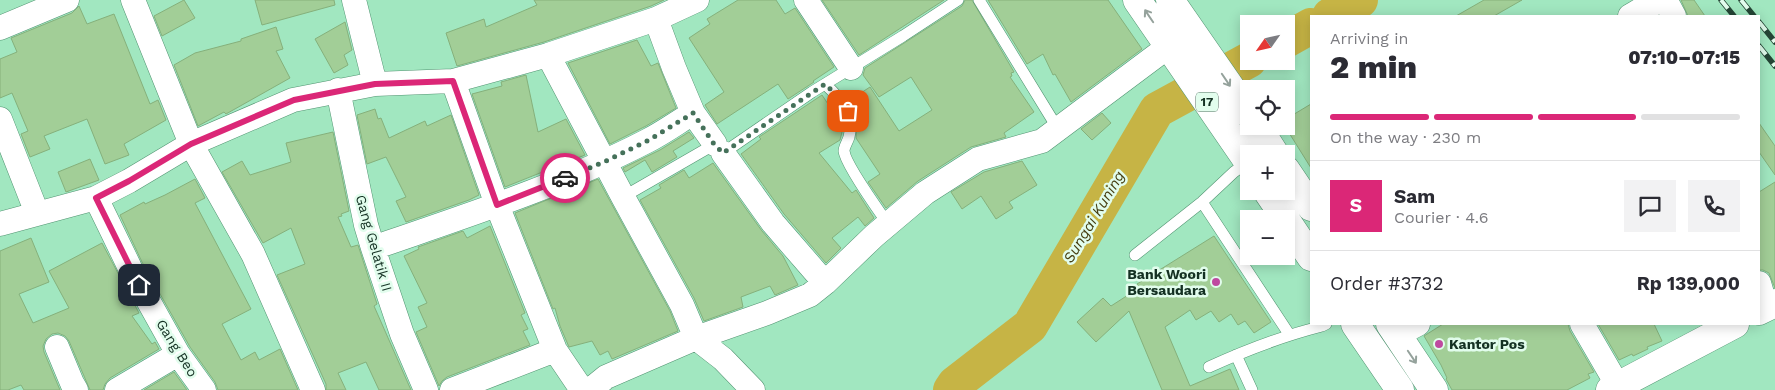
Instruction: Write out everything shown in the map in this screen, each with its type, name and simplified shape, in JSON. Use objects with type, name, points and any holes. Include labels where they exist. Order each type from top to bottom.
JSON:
[{"type":"main road","name":"17","points":[[1137,0],[1240,152]]},
{"type":"main road","name":"17","points":[[1170,0],[1240,101]]},
{"type":"main road","points":[[1295,184],[1310,206]]},
{"type":"main road","points":[[1295,233],[1310,256]]},
{"type":"main road","points":[[1356,325],[1400,390]]},
{"type":"main road","points":[[1614,388],[1730,325]]},
{"type":"main road","points":[[1402,327],[1434,390]]},
{"type":"street","points":[[0,28],[67,0]]},
{"type":"street","points":[[133,0],[191,144],[253,254],[313,390]]},
{"type":"street","points":[[354,0],[375,84]]},
{"type":"street","points":[[0,224],[96,198],[129,181],[191,144],[294,100],[375,84],[453,81],[548,54],[656,19],[697,0]]},
{"type":"street","points":[[806,0],[851,68]]},
{"type":"street","points":[[1632,15],[1652,4],[1660,2],[1666,3],[1673,15]]},
{"type":"street","points":[[656,19],[693,113],[773,224],[825,284]]},
{"type":"street","points":[[548,54],[682,305],[696,338],[723,360],[753,390]]},
{"type":"street","points":[[590,390],[606,377],[696,338],[810,295],[825,284],[888,224],[926,193],[978,159],[1042,141],[1174,54]]},
{"type":"street","points":[[453,81],[497,205],[556,350],[582,390]]},
{"type":"street","name":"Gang Gelatik II","points":[[338,90],[366,225],[421,389]]},
{"type":"street","points":[[373,248],[497,205],[604,162],[649,140],[693,113]]},
{"type":"street","points":[[0,119],[37,213]]},
{"type":"street","name":"Gang Beo","points":[[96,198],[130,268],[178,354],[204,390]]},
{"type":"street","points":[[1582,325],[1614,388]]},
{"type":"street","points":[[57,347],[76,390]]},
{"type":"street","points":[[452,390],[556,350]]},
{"type":"street","points":[[120,389],[178,354]]},
{"type":"lane","points":[[623,197],[719,149],[958,0]]},
{"type":"lane","points":[[979,0],[1058,129]]},
{"type":"lane","points":[[825,84],[839,97],[848,111],[850,133],[844,152],[851,168],[888,224]]},
{"type":"lane","points":[[1135,255],[1202,202],[1234,172],[1240,161]]},
{"type":"lane","points":[[1202,202],[1289,334]]},
{"type":"lane","points":[[1209,367],[1236,354],[1289,334],[1324,325]]},
{"type":"lane","points":[[1236,354],[1252,390]]},
{"type":"building","points":[[184,0],[195,18],[162,36],[154,16]]},
{"type":"building","points":[[255,0],[334,0],[335,5],[262,25]]},
{"type":"building","points":[[534,0],[664,0],[544,42],[457,66],[446,33],[484,19],[486,27],[537,5]]},
{"type":"building","points":[[738,0],[776,0],[785,14],[795,8],[834,67],[788,99],[778,84],[717,124],[705,105],[724,92],[689,38],[710,24],[707,19]]},
{"type":"building","points":[[822,0],[944,0],[859,55]]},
{"type":"building","points":[[965,0],[972,0],[1014,72],[1011,73],[1012,76],[1010,77],[1034,112],[1004,133],[1006,137],[971,147],[918,181],[886,208],[868,182],[880,174],[856,138],[857,119],[850,100],[870,87],[899,131],[932,110],[911,77],[879,97],[863,75],[865,68],[962,6]]},
{"type":"building","points":[[988,0],[1108,0],[1142,49],[1071,102],[1055,74],[1053,75],[1043,54],[1027,64]]},
{"type":"building","points":[[1484,0],[1522,0],[1496,15],[1458,15]]},
{"type":"building","points":[[1681,0],[1694,0],[1704,15],[1688,15]]},
{"type":"building","points":[[79,6],[87,24],[114,14],[150,104],[158,100],[166,120],[124,144],[129,155],[105,164],[87,119],[44,136],[50,149],[30,157],[21,134],[28,131],[12,93],[0,98],[0,59],[17,52],[11,38],[72,13]]},
{"type":"building","points":[[345,22],[352,50],[344,55],[348,65],[334,73],[315,39]]},
{"type":"building","points":[[276,27],[283,49],[276,51],[290,78],[226,114],[224,112],[198,126],[174,65],[195,53],[241,41],[241,39]]},
{"type":"building","points":[[637,40],[651,66],[658,63],[676,108],[610,144],[568,63]]},
{"type":"building","points":[[526,75],[538,132],[566,119],[585,155],[505,187],[472,94],[502,86],[501,82]]},
{"type":"building","points":[[822,95],[832,110],[837,108],[839,111],[843,128],[840,140],[819,153],[852,193],[856,190],[874,218],[865,226],[858,217],[832,238],[841,248],[826,263],[784,214],[741,154],[761,139],[759,137]]},
{"type":"building","points":[[1310,105],[1310,166],[1290,135],[1295,135],[1295,114]]},
{"type":"building","points":[[375,109],[378,119],[381,118],[389,138],[425,121],[427,126],[451,115],[479,195],[406,222],[396,201],[406,197],[386,157],[367,164],[357,115]]},
{"type":"building","points":[[1102,113],[1111,123],[1092,140],[1081,129]]},
{"type":"building","points":[[1760,124],[1775,146],[1775,175],[1760,153]]},
{"type":"building","points":[[333,132],[349,211],[338,217],[351,247],[358,245],[377,304],[374,306],[411,390],[379,390],[366,362],[338,373],[346,390],[326,390],[326,384],[277,275],[305,264],[291,228],[263,243],[222,172],[242,161],[250,175],[291,162],[286,143]]},
{"type":"building","points":[[689,132],[694,138],[673,151],[677,157],[652,172],[645,160],[625,172],[623,168],[660,150]]},
{"type":"building","points":[[90,159],[99,180],[66,192],[58,172]]},
{"type":"building","points":[[1022,161],[1037,185],[1009,202],[1013,208],[996,219],[981,196],[962,209],[951,192],[984,172]]},
{"type":"building","points":[[713,163],[762,231],[783,256],[798,285],[775,295],[770,286],[741,297],[743,307],[704,321],[694,298],[640,200],[661,188],[659,185],[684,170],[689,178]]},
{"type":"building","points":[[195,179],[205,198],[195,203],[251,309],[222,324],[241,360],[255,352],[259,360],[280,349],[298,390],[218,390],[215,382],[190,347],[142,262],[120,215]]},
{"type":"building","points":[[598,179],[670,311],[678,331],[612,359],[608,351],[600,355],[592,341],[569,347],[555,308],[553,309],[515,213]]},
{"type":"building","points":[[1775,182],[1775,288],[1769,273],[1760,270],[1760,191]]},
{"type":"building","points":[[490,226],[525,313],[521,315],[528,329],[523,331],[530,345],[447,377],[439,386],[416,332],[427,327],[418,307],[427,303],[404,256],[419,249],[418,247],[463,231],[467,238]]},
{"type":"building","points":[[1214,236],[1271,322],[1254,333],[1245,321],[1238,325],[1231,314],[1219,322],[1211,311],[1196,320],[1190,310],[1165,327],[1190,386],[1230,369],[1239,390],[1162,390],[1129,311],[1096,342],[1077,322],[1103,298],[1111,306],[1139,288],[1137,284]]},
{"type":"building","points":[[31,238],[49,282],[19,294],[33,323],[69,308],[49,271],[102,243],[139,313],[132,316],[152,344],[155,342],[159,349],[110,378],[103,390],[90,390],[69,341],[65,336],[58,333],[52,334],[46,339],[43,346],[60,390],[24,390],[21,385],[8,390],[0,390],[0,251]]},
{"type":"building","points":[[1441,325],[1568,325],[1594,372],[1588,374],[1590,378],[1567,390],[1452,390],[1441,365],[1424,336]]},
{"type":"building","points":[[1599,325],[1654,325],[1662,341],[1647,347],[1648,349],[1633,356],[1632,354],[1619,360]]},
{"type":"building","points":[[174,372],[187,390],[144,390]]},
{"type":"waterway","name":"Sungai Kuning","points":[[1332,15],[1360,0]]},
{"type":"waterway","name":"Sungai Kuning","points":[[1295,35],[1310,27]]},
{"type":"waterway","name":"Sungai Kuning","points":[[951,390],[955,384],[1030,326],[1157,110],[1240,65]]},
{"type":"railway","points":[[1721,0],[1733,15]]},
{"type":"railway","points":[[1741,0],[1753,15]]},
{"type":"railway","points":[[1760,23],[1775,42]]},
{"type":"railway","points":[[1760,47],[1775,66]]},
{"type":"way so far","points":[[565,178],[649,140],[693,113],[714,144],[723,153],[825,84],[839,97],[848,111]]},
{"type":"place","name":"Bank Woori Bersaudara","points":[[1216,282]]},
{"type":"place","name":"Kantor Pos","points":[[1439,344]]},
{"type":"route","points":[[139,285],[96,198],[129,181],[191,144],[294,100],[375,84],[453,81],[497,205],[565,178]]}]
